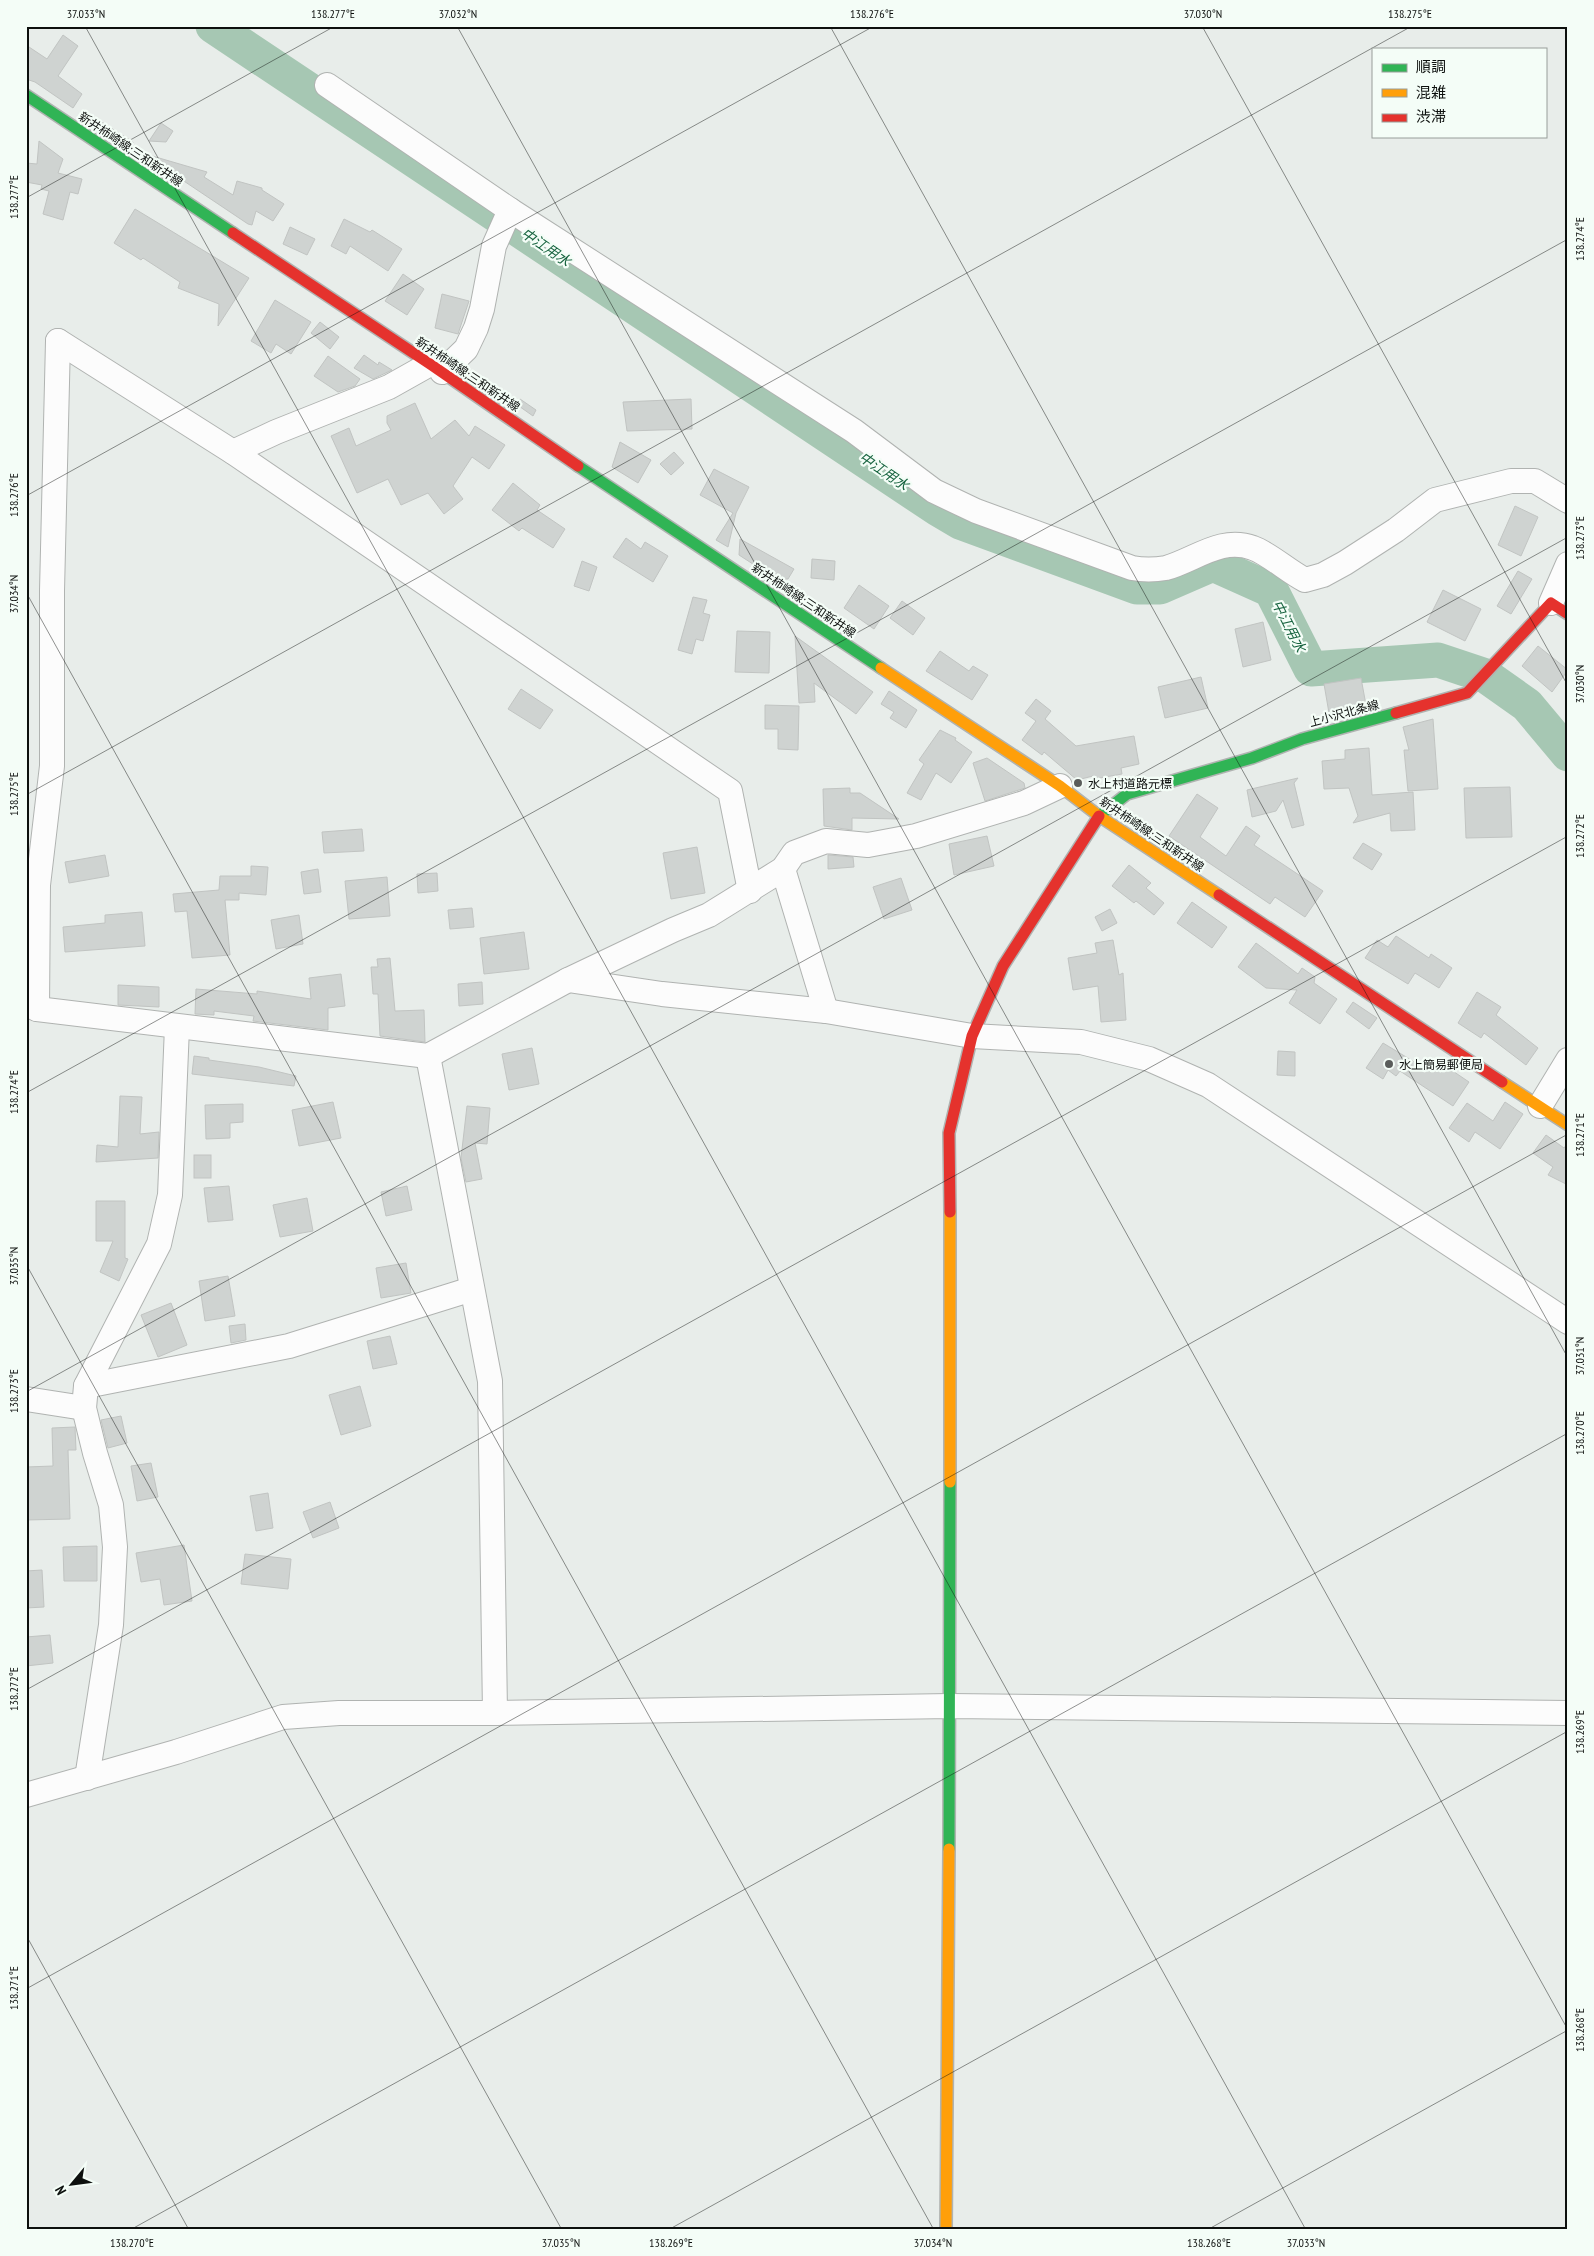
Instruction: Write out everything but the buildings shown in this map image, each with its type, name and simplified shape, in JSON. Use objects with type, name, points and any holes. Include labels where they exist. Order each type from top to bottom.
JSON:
[{"type":"main road","name":"新井柿崎線;三和新井線","points":[[26,95],[436,368],[614,490],[1060,786],[1099,816],[1568,1125]]},
{"type":"main road","name":"上小沢北条線","points":[[946,2230],[950,1706],[951,1254],[949,1133],[972,1036],[1003,966],[1099,816],[1127,794],[1252,758],[1302,738],[1467,693],[1494,662],[1559,608]]},
{"type":"street","points":[[327,85],[510,210],[854,431],[934,491],[976,511],[1132,568],[1148,570],[1167,568],[1216,547],[1234,544],[1254,548],[1305,580],[1324,575],[1345,563],[1396,530],[1435,500],[1510,481],[1536,481],[1568,501]]},
{"type":"street","points":[[233,452],[276,432],[436,368],[466,349],[482,309],[494,246],[510,210]]},
{"type":"street","points":[[750,891],[730,791],[233,452],[58,340],[52,591],[52,766],[38,885],[32,1007],[177,1027],[428,1056],[568,980],[709,915],[750,891],[783,869],[794,853],[826,841],[868,844],[916,836],[1024,803],[1060,786]]},
{"type":"street","points":[[1559,608],[1568,564]]},
{"type":"street","points":[[783,869],[826,1011]]},
{"type":"street","points":[[568,980],[662,994],[826,1011],[972,1036],[1081,1042],[1149,1059],[1208,1085],[1568,1322]]},
{"type":"street","points":[[86,1778],[110,1625],[115,1547],[111,1505],[95,1453],[85,1397],[159,1244],[170,1196],[177,1027]]},
{"type":"street","points":[[428,1056],[490,1381],[495,1713]]},
{"type":"street","points":[[1540,1106],[1568,1060]]},
{"type":"street","points":[[26,1399],[85,1397],[289,1346],[472,1289]]},
{"type":"street","points":[[26,1795],[283,1717],[340,1713],[495,1713],[950,1706],[1568,1713]]},
{"type":"waterway","name":"中江用水","points":[[213,26],[960,522],[1137,587],[1160,587],[1213,564],[1271,590],[1311,669],[1438,660],[1486,676],[1527,705],[1568,754]]},
{"type":"traffic: fast","points":[[26,95],[233,233]]},
{"type":"traffic: fast","points":[[578,466],[881,668]]},
{"type":"traffic: fast","points":[[1099,816],[1127,794],[1252,758],[1302,739],[1396,713]]},
{"type":"traffic: fast","points":[[949,1849],[950,1482]]},
{"type":"traffic: slow","points":[[881,668],[1060,786],[1099,816],[1219,895]]},
{"type":"traffic: slow","points":[[1502,1082],[1568,1125]]},
{"type":"traffic: slow","points":[[950,1212],[950,1482]]},
{"type":"traffic: slow","points":[[946,2230],[949,1849]]},
{"type":"traffic: jam","points":[[233,233],[430,364],[578,466]]},
{"type":"traffic: jam","points":[[1396,713],[1467,693],[1551,603],[1568,614]]},
{"type":"traffic: jam","points":[[950,1212],[949,1133],[972,1036],[1003,966],[1099,816]]},
{"type":"traffic: jam","points":[[1219,895],[1502,1082]]},
{"type":"place","name":"水上村道路元標","points":[[1078,783]]},
{"type":"place","name":"水上簡易郵便局","points":[[1389,1064]]}]
